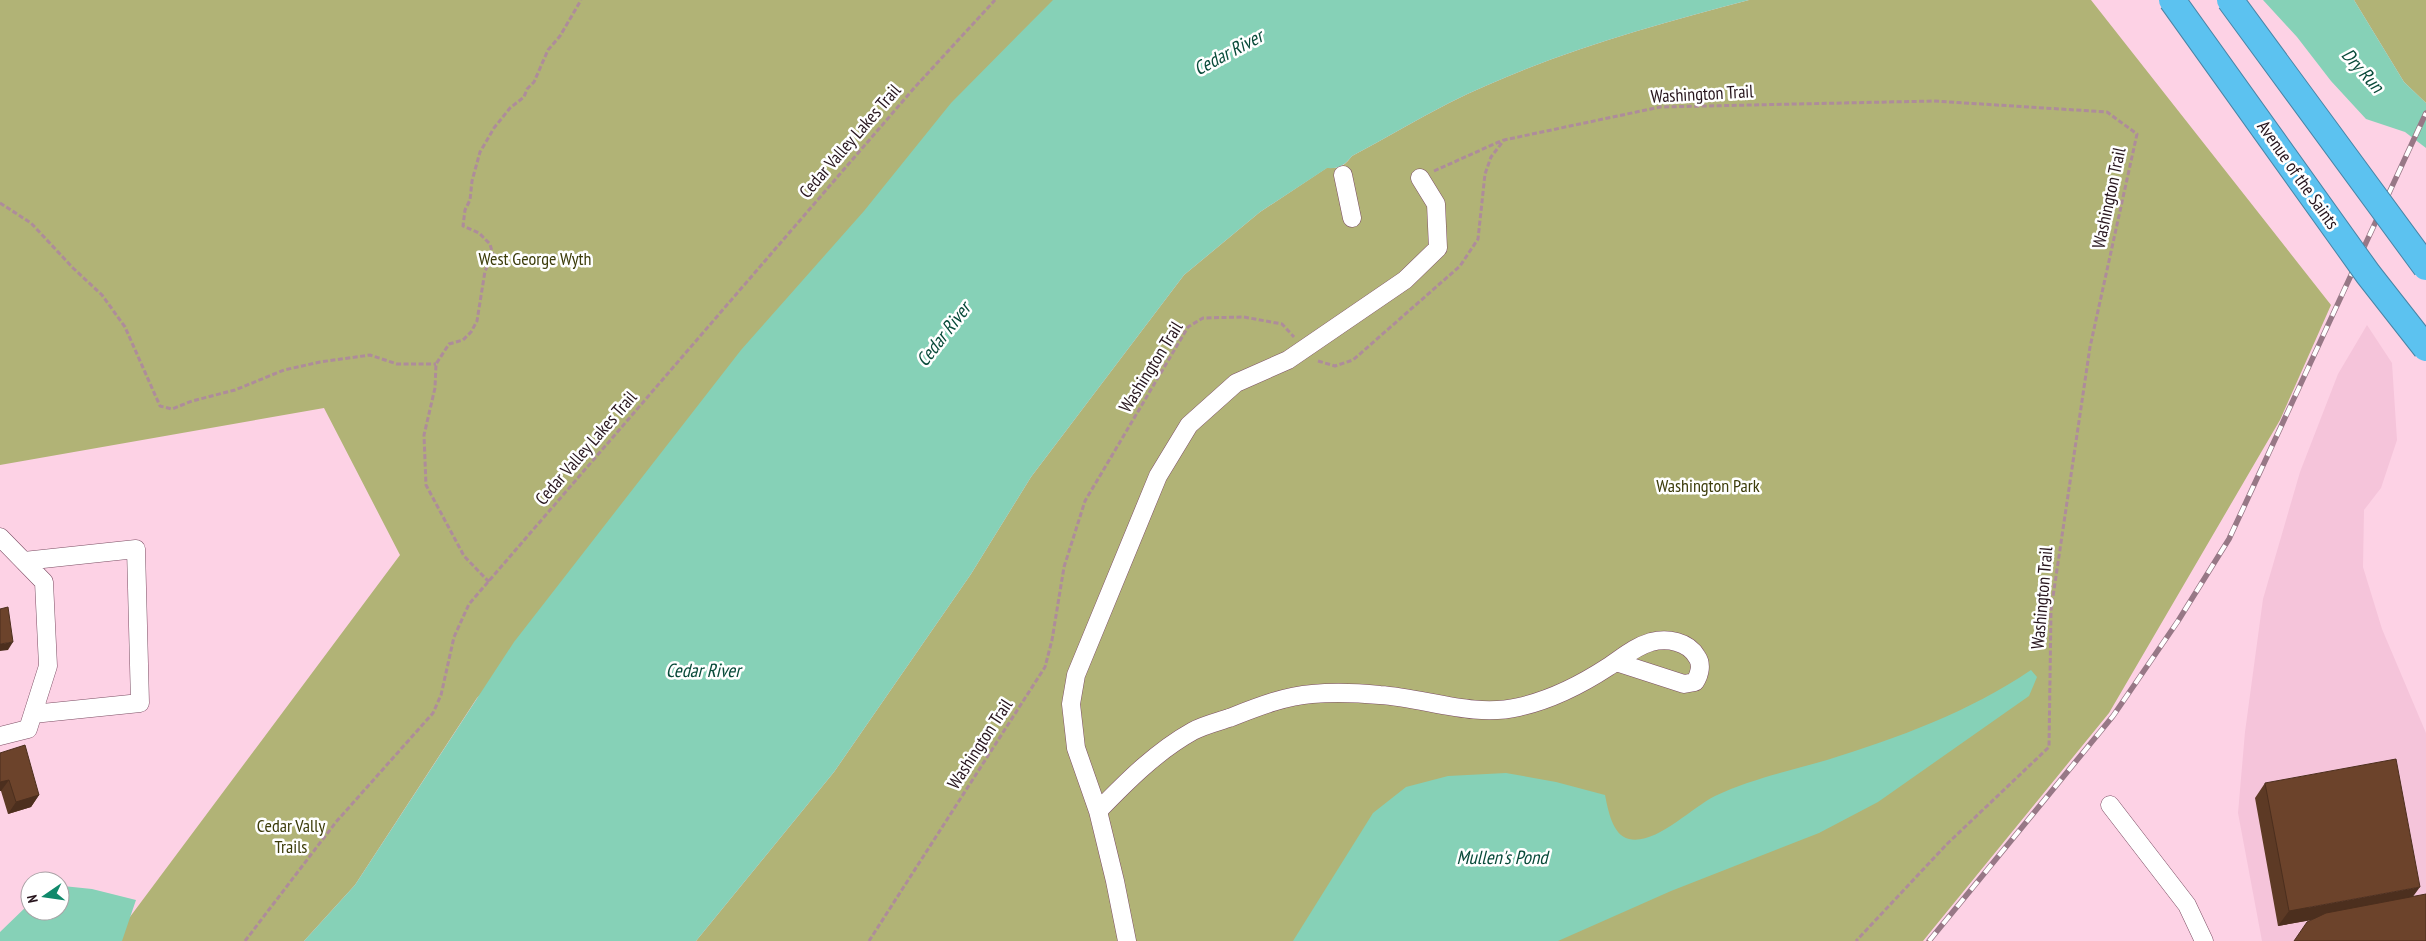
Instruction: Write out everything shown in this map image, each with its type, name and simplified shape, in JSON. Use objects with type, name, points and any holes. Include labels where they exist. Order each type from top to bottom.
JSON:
[{"type":"highway","name":"Avenue of the Saints","points":[[2172,0],[2368,274],[2426,348]]},
{"type":"highway","points":[[2230,0],[2426,267]]},
{"type":"lane","points":[[1343,175],[1352,218]]},
{"type":"lane","points":[[1127,941],[1098,811],[1076,748],[1071,704],[1076,675],[1158,476],[1190,426],[1236,383],[1288,360],[1405,280],[1438,248],[1436,204],[1420,178]]},
{"type":"lane","points":[[0,538],[44,582],[48,666],[28,728],[0,736]]},
{"type":"lane","points":[[24,561],[136,549],[140,703],[33,714]]},
{"type":"lane","points":[[1098,811],[1135,772],[1194,731],[1266,704],[1311,694],[1381,695],[1469,709],[1500,711],[1520,707],[1561,693],[1616,662]]},
{"type":"lane","points":[[2110,805],[2187,905],[2204,941]]},
{"type":"path","points":[[489,582],[464,556],[426,486],[424,435],[435,388],[436,364],[449,344],[463,340],[471,332],[477,321],[486,271],[493,255],[490,244],[479,233],[463,226],[465,210],[470,200],[472,181],[480,152],[494,128],[510,108],[524,97],[534,82],[548,50],[560,36],[580,0]]},
{"type":"path","name":"Cedar Valley Lakes Trail","points":[[244,941],[336,822],[433,713],[441,694],[454,637],[469,604],[915,86],[995,0]]},
{"type":"path","name":"Washington Trail","points":[[868,941],[1045,667],[1052,640],[1064,568],[1085,501],[1188,327],[1203,318],[1244,317],[1282,324],[1318,361],[1335,366],[1353,360],[1460,266],[1478,239],[1485,174],[1491,157],[1504,140],[1660,107],[1934,101],[2107,112],[2137,134],[2090,347],[2051,610],[2049,747],[1947,844],[1856,941]]},
{"type":"path","points":[[1420,178],[1504,140]]},
{"type":"path","points":[[0,203],[31,223],[72,268],[102,295],[126,327],[160,406],[172,409],[192,401],[235,390],[284,370],[320,362],[370,355],[397,364],[436,364]]},
{"type":"shaded area","points":[[2367,325],[2392,363],[2397,440],[2381,488],[2364,510],[2363,567],[2382,629],[2426,733],[2426,941],[2262,941],[2238,813],[2245,732],[2263,599],[2300,472],[2338,374]]},
{"type":"green space","name":"West George Wyth","points":[[0,0],[1199,0],[477,698],[355,885],[304,941],[112,941],[400,555],[324,408],[0,465]]},
{"type":"green space","name":"Washington Park","points":[[1749,0],[2091,0],[2331,305],[2280,420],[2109,713],[1923,941],[696,941],[834,772],[971,574],[1031,477],[1184,275],[1260,212],[1328,167],[1342,166],[1352,156],[1449,103],[1485,86],[1558,57],[1634,32]]},
{"type":"green space","points":[[2354,0],[2426,0],[2426,103],[2404,82]]},
{"type":"water","name":"Cedar River","points":[[1053,0],[1749,0],[1634,32],[1558,57],[1485,86],[1449,103],[1352,156],[1341,166],[1327,168],[1260,212],[1184,275],[1031,477],[971,574],[834,772],[696,941],[304,941],[355,885],[514,642],[741,350],[864,211],[951,103]]},
{"type":"water","name":"Dry Run","points":[[2263,0],[2354,0],[2404,82],[2426,103],[2426,148],[2405,132],[2366,119],[2331,81],[2297,37]]},
{"type":"water","name":"Mullen's Pond","points":[[2031,670],[2037,677],[2029,696],[1878,802],[1819,833],[1671,891],[1558,941],[1293,941],[1373,813],[1406,787],[1448,776],[1506,773],[1556,782],[1605,795],[1612,821],[1618,832],[1623,837],[1629,839],[1639,839],[1662,831],[1715,796],[1756,780],[1854,752],[1906,733],[1983,699]]},
{"type":"water","points":[[70,887],[92,889],[136,900],[122,941],[0,941],[0,932],[20,913],[20,921],[70,921]]},
{"type":"building","points":[[8,607],[13,642],[0,644],[0,609]]},
{"type":"building","points":[[25,745],[39,795],[16,802],[9,780],[0,782],[0,753]]},
{"type":"building","points":[[2396,759],[2420,887],[2289,911],[2265,783]]},
{"type":"building","points":[[2426,894],[2426,941],[2294,941],[2307,922],[2326,913]]},
{"type":"railway","points":[[1929,941],[2113,716],[2178,621],[2229,539],[2426,113]]},
{"type":"park label","name":"Cedar Vally Trails","points":[[291,836]]}]
